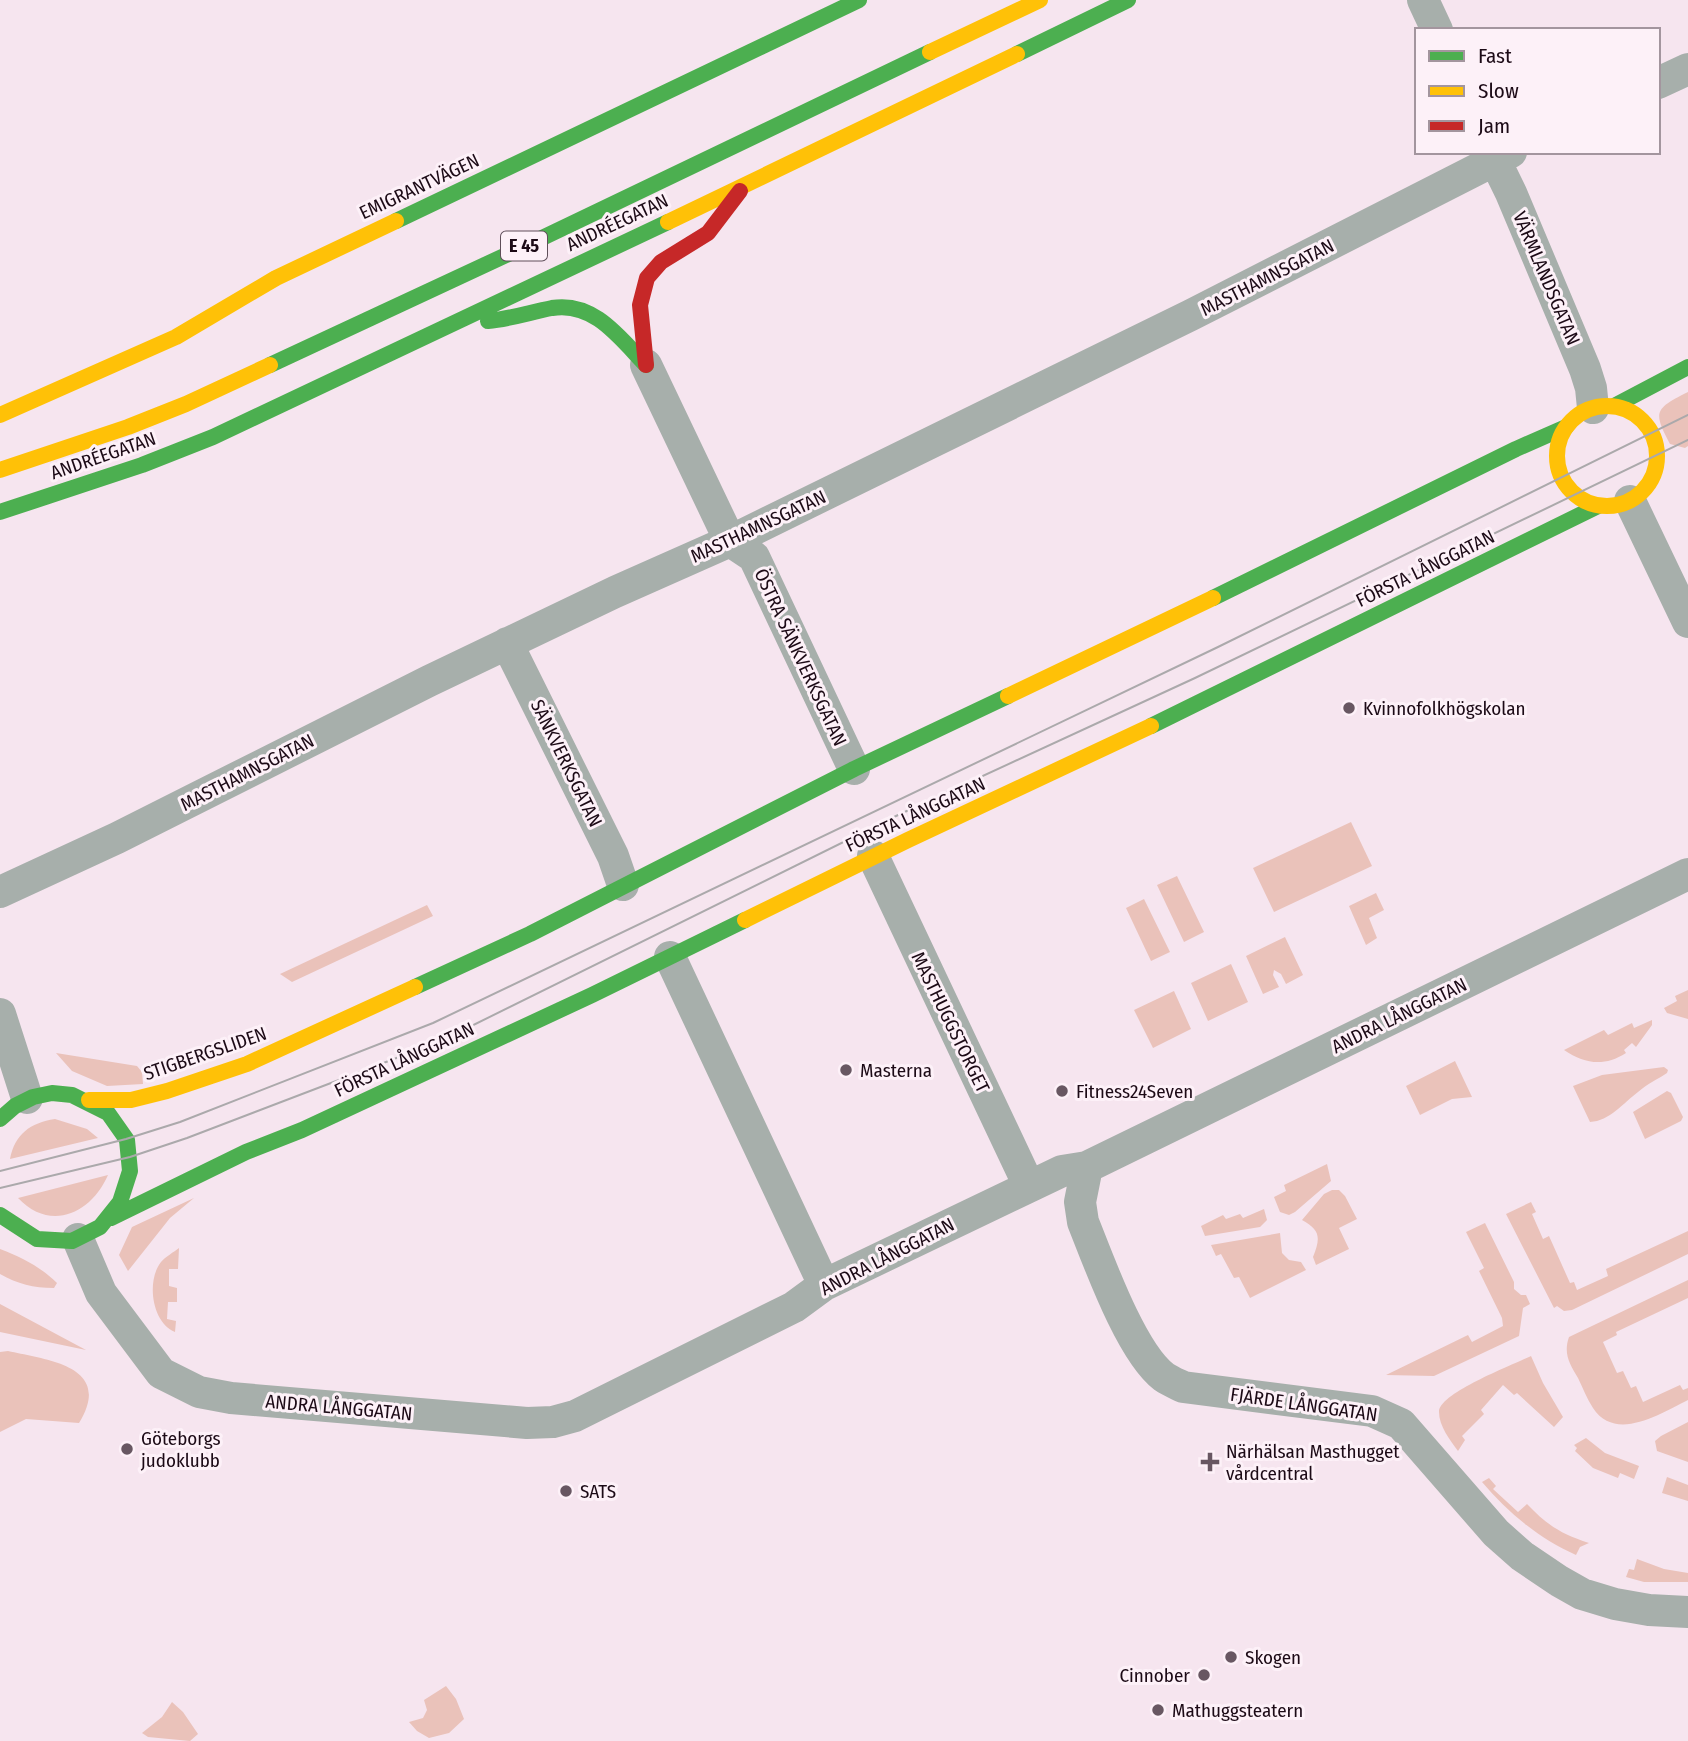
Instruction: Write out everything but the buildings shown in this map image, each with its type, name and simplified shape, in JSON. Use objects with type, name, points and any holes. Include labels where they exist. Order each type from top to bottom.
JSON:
[{"type":"main road","name":"EMIGRANTVÄGEN","points":[[0,415],[176,337],[276,278],[859,0]]},
{"type":"main road","name":"ANDRÉEGATAN","points":[[0,470],[128,427],[186,404],[517,250],[1040,0]]},
{"type":"main road","name":"ANDRÉEGATAN","points":[[0,512],[142,466],[213,437],[1128,0]]},
{"type":"main road","points":[[646,365],[640,306],[644,285],[653,269],[672,254],[703,238],[718,222],[743,186]]},
{"type":"main road","points":[[454,322],[502,320],[556,308],[578,308],[596,315],[646,365]]},
{"type":"main road","points":[[623,885],[710,844],[854,769],[1566,427],[1578,415],[1604,407],[1688,368]]},
{"type":"main road","points":[[1604,407],[1636,415],[1647,425],[1655,439],[1657,461],[1641,490]]},
{"type":"main road","points":[[1566,427],[1557,451],[1561,476],[1569,490],[1580,499],[1598,506]]},
{"type":"main road","name":"FÖRSTA LÅNGGATAN","points":[[246,1152],[302,1130],[670,957],[873,856],[1205,701],[1598,506],[1618,505],[1676,469]]},
{"type":"main road","name":"STIGBERGSLIDEN","points":[[27,1098],[58,1093],[89,1100],[131,1100],[247,1064],[530,934],[623,885]]},
{"type":"main road","points":[[0,1119],[27,1098]]},
{"type":"main road","name":"STIGBERGSLIDEN","points":[[89,1100],[117,1123],[126,1139],[130,1157],[130,1178],[124,1200],[111,1218]]},
{"type":"main road","name":"STIGBERGSLIDEN","points":[[0,1216],[7,1228],[29,1237],[46,1241],[78,1239],[111,1218],[246,1152]]},
{"type":"street","points":[[1423,0],[1436,28]]},
{"type":"street","points":[[1660,82],[1688,69]]},
{"type":"street","name":"VÄRMLANDSGATAN","points":[[1499,155],[1511,193],[1591,388],[1604,407]]},
{"type":"street","name":"MASTHAMNSGATAN","points":[[0,892],[117,838],[507,643],[730,541],[1191,315],[1499,155]]},
{"type":"street","name":"ÖSTRA SÄNKVERKSGATAN","points":[[646,365],[730,541],[754,556],[854,769]]},
{"type":"street","points":[[1641,490],[1688,622]]},
{"type":"street","name":"SÄNKVERKSGATAN","points":[[507,643],[613,856],[623,885]]},
{"type":"street","name":"MASTHUGGSTORGET","points":[[873,856],[1029,1186]]},
{"type":"street","name":"ANDRA LÅNGGATAN","points":[[78,1239],[101,1293],[161,1373],[199,1392],[231,1398],[527,1423],[553,1422],[575,1416],[794,1307],[824,1285],[1029,1186],[1062,1171],[1087,1167],[1688,874]]},
{"type":"street","points":[[670,957],[824,1285]]},
{"type":"street","points":[[0,1014],[27,1098]]},
{"type":"street","name":"FJÄRDE LÅNGGATAN","points":[[1087,1167],[1080,1202],[1083,1222],[1134,1336],[1147,1358],[1163,1376],[1184,1387],[1372,1411],[1388,1416],[1401,1424],[1496,1533],[1522,1556],[1559,1581],[1582,1594],[1615,1604],[1649,1610],[1688,1612]]},
{"type":"shaded area","points":[[1688,392],[1688,446],[1685,448],[1670,444],[1659,418],[1663,407]]},
{"type":"shaded area","points":[[1351,822],[1372,866],[1274,912],[1253,868]]},
{"type":"shaded area","points":[[1177,876],[1204,932],[1184,942],[1157,885]]},
{"type":"shaded area","points":[[1376,893],[1384,910],[1369,918],[1377,938],[1366,945],[1349,906]]},
{"type":"shaded area","points":[[1144,899],[1170,952],[1151,961],[1126,908]]},
{"type":"shaded area","points":[[427,905],[433,916],[292,982],[280,974]]},
{"type":"shaded area","points":[[1285,937],[1303,975],[1286,984],[1281,974],[1274,970],[1273,975],[1279,987],[1263,994],[1246,956]]},
{"type":"shaded area","points":[[1231,964],[1248,1002],[1208,1021],[1191,983]]},
{"type":"shaded area","points":[[1688,990],[1688,1019],[1667,1013],[1664,1008],[1677,1001],[1675,996]]},
{"type":"shaded area","points":[[1174,991],[1191,1029],[1153,1048],[1134,1010]]},
{"type":"shaded area","points":[[1652,1020],[1652,1025],[1636,1047],[1632,1043],[1624,1050],[1626,1053],[1610,1060],[1587,1061],[1564,1050],[1604,1030],[1608,1035],[1632,1023],[1634,1028]]},
{"type":"shaded area","points":[[56,1053],[137,1066],[142,1072],[143,1084],[107,1086],[72,1071]]},
{"type":"shaded area","points":[[1455,1061],[1472,1097],[1452,1099],[1420,1115],[1406,1086]]},
{"type":"shaded area","points":[[1664,1067],[1668,1070],[1667,1073],[1641,1089],[1610,1115],[1597,1121],[1590,1122],[1573,1086],[1602,1075]]},
{"type":"shaded area","points":[[1667,1091],[1671,1093],[1683,1117],[1681,1121],[1645,1139],[1633,1112]]},
{"type":"shaded area","points":[[55,1119],[87,1129],[98,1138],[10,1159],[12,1150],[25,1131],[38,1123]]},
{"type":"shaded area","points":[[1327,1164],[1331,1181],[1295,1212],[1289,1215],[1280,1212],[1274,1197],[1286,1191],[1284,1185]]},
{"type":"shaded area","points":[[108,1175],[91,1200],[69,1214],[43,1214],[18,1198]]},
{"type":"shaded area","points":[[1339,1190],[1345,1196],[1357,1219],[1339,1228],[1349,1249],[1316,1265],[1313,1257],[1318,1239],[1316,1231],[1302,1220],[1324,1194]]},
{"type":"shaded area","points":[[194,1198],[170,1218],[128,1271],[119,1255],[132,1227]]},
{"type":"shaded area","points":[[1531,1202],[1536,1212],[1532,1214],[1543,1239],[1549,1236],[1570,1283],[1574,1282],[1577,1290],[1608,1276],[1606,1269],[1688,1231],[1688,1254],[1572,1310],[1564,1311],[1557,1306],[1554,1308],[1506,1214]]},
{"type":"shaded area","points":[[1264,1209],[1267,1220],[1260,1227],[1205,1236],[1201,1226],[1223,1215],[1226,1219],[1240,1214],[1243,1218]]},
{"type":"shaded area","points":[[1485,1223],[1514,1282],[1514,1289],[1521,1295],[1526,1295],[1530,1304],[1523,1308],[1519,1336],[1434,1376],[1386,1375],[1468,1335],[1472,1342],[1503,1326],[1502,1318],[1479,1271],[1484,1268],[1466,1232]]},
{"type":"shaded area","points":[[1280,1233],[1282,1253],[1289,1260],[1301,1262],[1306,1270],[1250,1298],[1239,1277],[1234,1278],[1221,1254],[1216,1256],[1211,1245]]},
{"type":"shaded area","points":[[179,1248],[178,1269],[169,1269],[169,1286],[177,1288],[177,1302],[168,1302],[167,1319],[176,1321],[175,1332],[161,1320],[153,1290],[156,1270],[167,1256]]},
{"type":"shaded area","points":[[0,1249],[44,1272],[57,1283],[54,1288],[26,1285],[0,1274]]},
{"type":"shaded area","points":[[1688,1280],[1688,1298],[1616,1332],[1617,1335],[1603,1342],[1617,1373],[1623,1371],[1631,1388],[1636,1386],[1643,1402],[1680,1385],[1683,1390],[1688,1388],[1688,1400],[1639,1422],[1614,1423],[1603,1418],[1591,1405],[1570,1363],[1567,1354],[1569,1337]]},
{"type":"shaded area","points":[[0,1304],[86,1350],[0,1332]]},
{"type":"shaded area","points":[[8,1351],[57,1363],[72,1369],[82,1378],[88,1389],[88,1404],[79,1423],[26,1419],[0,1432],[0,1352]]},
{"type":"shaded area","points":[[1531,1356],[1563,1417],[1554,1427],[1517,1393],[1514,1395],[1503,1385],[1481,1410],[1484,1414],[1462,1436],[1465,1440],[1458,1451],[1441,1422],[1439,1412],[1442,1405],[1463,1388]]},
{"type":"shaded area","points":[[1688,1422],[1688,1462],[1657,1451],[1655,1441]]},
{"type":"shaded area","points":[[1586,1438],[1605,1453],[1639,1466],[1634,1479],[1620,1473],[1618,1478],[1593,1468],[1575,1451],[1577,1448],[1574,1445]]},
{"type":"shaded area","points":[[1667,1477],[1688,1485],[1688,1501],[1662,1493]]},
{"type":"shaded area","points":[[1489,1478],[1496,1486],[1493,1489],[1518,1512],[1527,1504],[1555,1528],[1589,1543],[1580,1547],[1576,1555],[1550,1541],[1514,1515],[1492,1493],[1482,1482]]},
{"type":"shaded area","points":[[1637,1559],[1664,1569],[1688,1573],[1688,1582],[1644,1582],[1626,1577],[1629,1569],[1634,1570]]},
{"type":"shaded area","points":[[446,1686],[456,1699],[464,1719],[449,1733],[429,1738],[409,1722],[423,1718],[427,1710],[424,1700]]},
{"type":"shaded area","points":[[172,1702],[183,1712],[198,1734],[190,1741],[148,1737],[142,1733],[162,1717]]},
{"type":"tram line","points":[[0,1171],[126,1139],[180,1122],[433,1023],[1218,647],[1688,415]]},
{"type":"tram line","points":[[0,1188],[130,1157],[187,1138],[441,1041],[896,816],[1195,678],[1688,440]]},
{"type":"traffic: fast","points":[[396,221],[859,0]]},
{"type":"traffic: fast","points":[[1017,54],[1128,0]]},
{"type":"traffic: fast","points":[[270,365],[930,52]]},
{"type":"traffic: fast","points":[[0,512],[142,465],[213,437],[668,222]]},
{"type":"traffic: fast","points":[[488,321],[552,308],[581,310],[616,333],[646,365]]},
{"type":"traffic: fast","points":[[1614,406],[1688,367]]},
{"type":"traffic: fast","points":[[1213,598],[1566,427]]},
{"type":"traffic: fast","points":[[1151,726],[1598,506]]},
{"type":"traffic: fast","points":[[415,987],[530,934],[854,769],[1008,696]]},
{"type":"traffic: fast","points":[[111,1218],[246,1152],[302,1130],[592,995],[745,920]]},
{"type":"traffic: fast","points":[[0,1119],[15,1106],[33,1097],[52,1093],[72,1095],[108,1113],[127,1140],[130,1171],[120,1202],[100,1227],[72,1241],[37,1239],[0,1215]]},
{"type":"traffic: slow","points":[[930,52],[1040,0]]},
{"type":"traffic: slow","points":[[668,222],[1017,54]]},
{"type":"traffic: slow","points":[[0,415],[176,337],[276,278],[396,221]]},
{"type":"traffic: slow","points":[[0,470],[128,427],[186,404],[270,365]]},
{"type":"traffic: slow","points":[[1607,406],[1626,409],[1643,420],[1654,437],[1657,456],[1654,475],[1643,492],[1626,503],[1607,506],[1588,503],[1571,492],[1560,475],[1557,456],[1560,437],[1571,420],[1588,409],[1607,406]]},
{"type":"traffic: slow","points":[[1008,696],[1213,598]]},
{"type":"traffic: slow","points":[[745,920],[1151,726]]},
{"type":"traffic: slow","points":[[89,1100],[131,1100],[247,1064],[415,987]]},
{"type":"traffic: jam","points":[[646,365],[640,305],[647,278],[661,262],[708,233],[740,191]]},
{"type":"place","name":"Kvinnofolkhögskolan","points":[[1349,708]]},
{"type":"place","name":"Masterna","points":[[846,1070]]},
{"type":"place","name":"Fitness24Seven","points":[[1062,1091]]},
{"type":"place","name":"Göteborgs judoklubb","points":[[127,1449]]},
{"type":"place","name":"Närhälsan Masthugget vårdcentral","points":[[1210,1462]]},
{"type":"place","name":"SATS","points":[[566,1491]]},
{"type":"place","name":"Skogen","points":[[1231,1657]]},
{"type":"place","name":"Cinnober","points":[[1204,1675]]},
{"type":"place","name":"Mathuggsteatern","points":[[1158,1710]]}]
